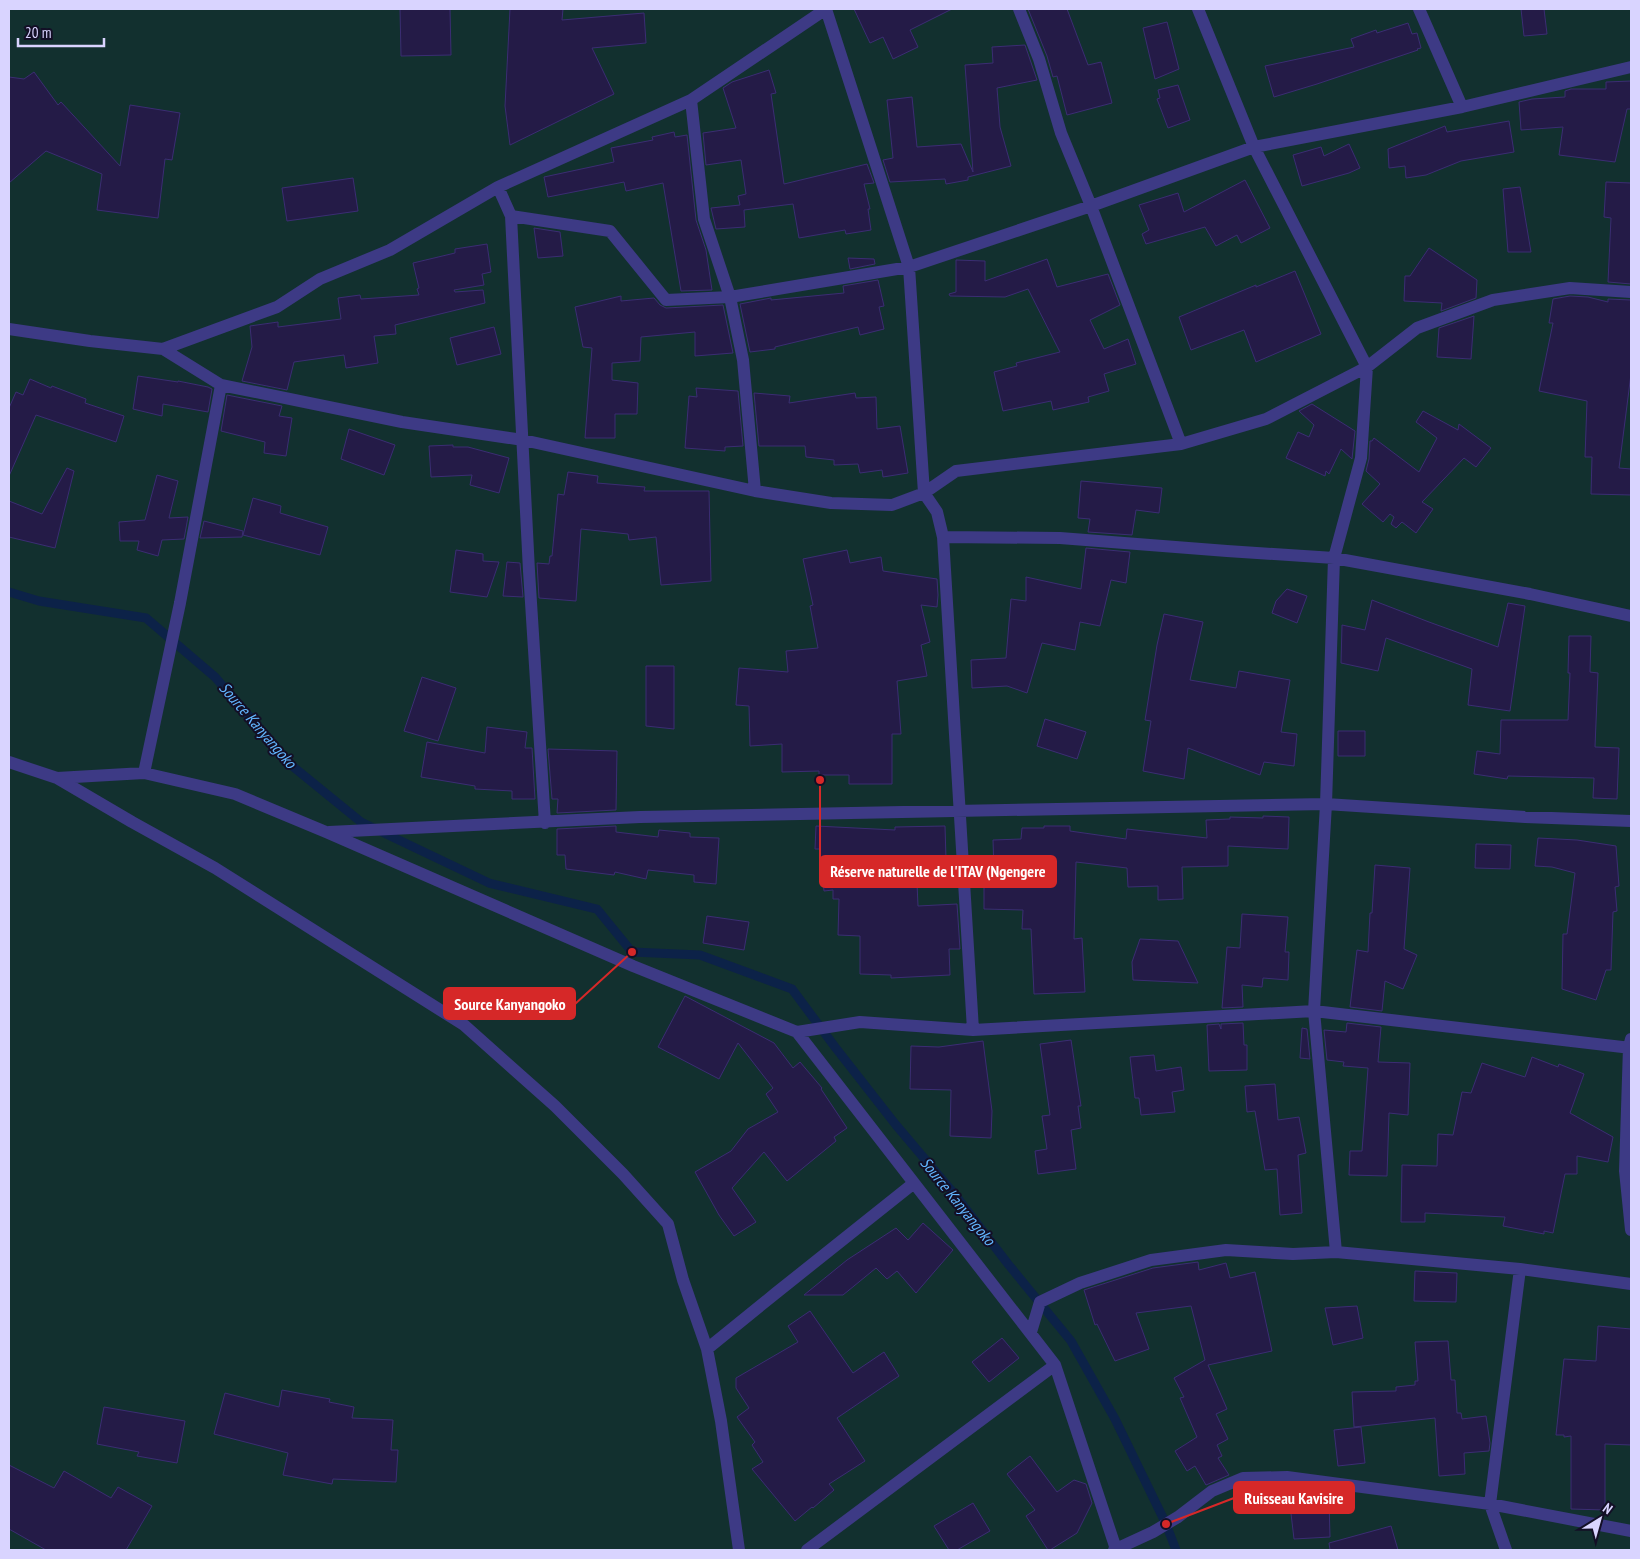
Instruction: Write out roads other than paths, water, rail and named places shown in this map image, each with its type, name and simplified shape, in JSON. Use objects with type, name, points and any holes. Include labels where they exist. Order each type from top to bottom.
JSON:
[{"type":"street","points":[[163,349],[277,307],[320,279],[390,250],[498,187],[691,100],[826,9],[908,267],[924,493],[937,512],[943,537],[974,1030]]},
{"type":"street","points":[[1019,9],[1040,59],[1061,133],[1091,206],[1181,444]]},
{"type":"street","points":[[1198,9],[1254,147],[1367,367],[1361,458],[1334,558],[1326,804],[1314,1011],[1336,1252]]},
{"type":"street","points":[[1419,9],[1462,107]]},
{"type":"street","points":[[511,216],[610,231],[666,300],[730,297],[908,267],[1091,206],[1254,147],[1462,107],[1631,68]]},
{"type":"street","points":[[691,100],[704,219],[730,297],[743,360],[755,491]]},
{"type":"street","points":[[498,187],[511,216],[529,570],[545,823]]},
{"type":"street","points":[[9,329],[163,349],[221,385],[402,422],[523,440],[755,491],[831,503],[892,505],[924,493],[956,471],[1181,444],[1266,419],[1367,367],[1417,328],[1492,300],[1570,288],[1631,292]]},
{"type":"street","points":[[144,773],[180,603],[221,385]]},
{"type":"street","points":[[943,537],[1060,538],[1334,558],[1530,594],[1631,616]]},
{"type":"street","points":[[9,762],[58,778],[215,868],[464,1025],[555,1106],[623,1174],[668,1224],[683,1280],[707,1349],[721,1421],[739,1550]]},
{"type":"street","points":[[58,778],[144,773],[236,794],[633,966],[797,1032],[1055,1365],[1115,1550],[1153,1532],[1178,1517],[1212,1491],[1243,1478],[1287,1477],[1490,1504],[1631,1531]]},
{"type":"street","points":[[326,832],[640,817],[1326,804],[1525,817],[1631,821]]},
{"type":"street","points":[[797,1032],[860,1022],[974,1030],[1314,1011],[1630,1045],[1624,1171],[1631,1230]]},
{"type":"street","points":[[707,1349],[776,1292],[914,1184]]},
{"type":"street","points":[[1031,1332],[1040,1302],[1080,1283],[1151,1260],[1226,1250],[1293,1254],[1336,1252],[1520,1269],[1631,1284]]},
{"type":"street","points":[[1506,1550],[1490,1504],[1520,1269]]},
{"type":"street","points":[[807,1550],[1055,1365]]},
{"type":"waterway","name":"Source Kanyangoko","points":[[9,592],[39,601],[146,618],[215,677],[291,765],[361,822],[489,883],[597,909],[632,952],[700,955],[792,989],[896,1125],[956,1196],[1008,1264],[1071,1341],[1115,1419],[1166,1524],[1176,1550]]},
{"type":"place","name":"Réserve naturelle de l'ITAV (Ngengere","points":[[820,780]]},
{"type":"place","name":"Source Kanyangoko","points":[[632,952]]},
{"type":"place","name":"Ruisseau Kavisire","points":[[1166,1524]]}]
